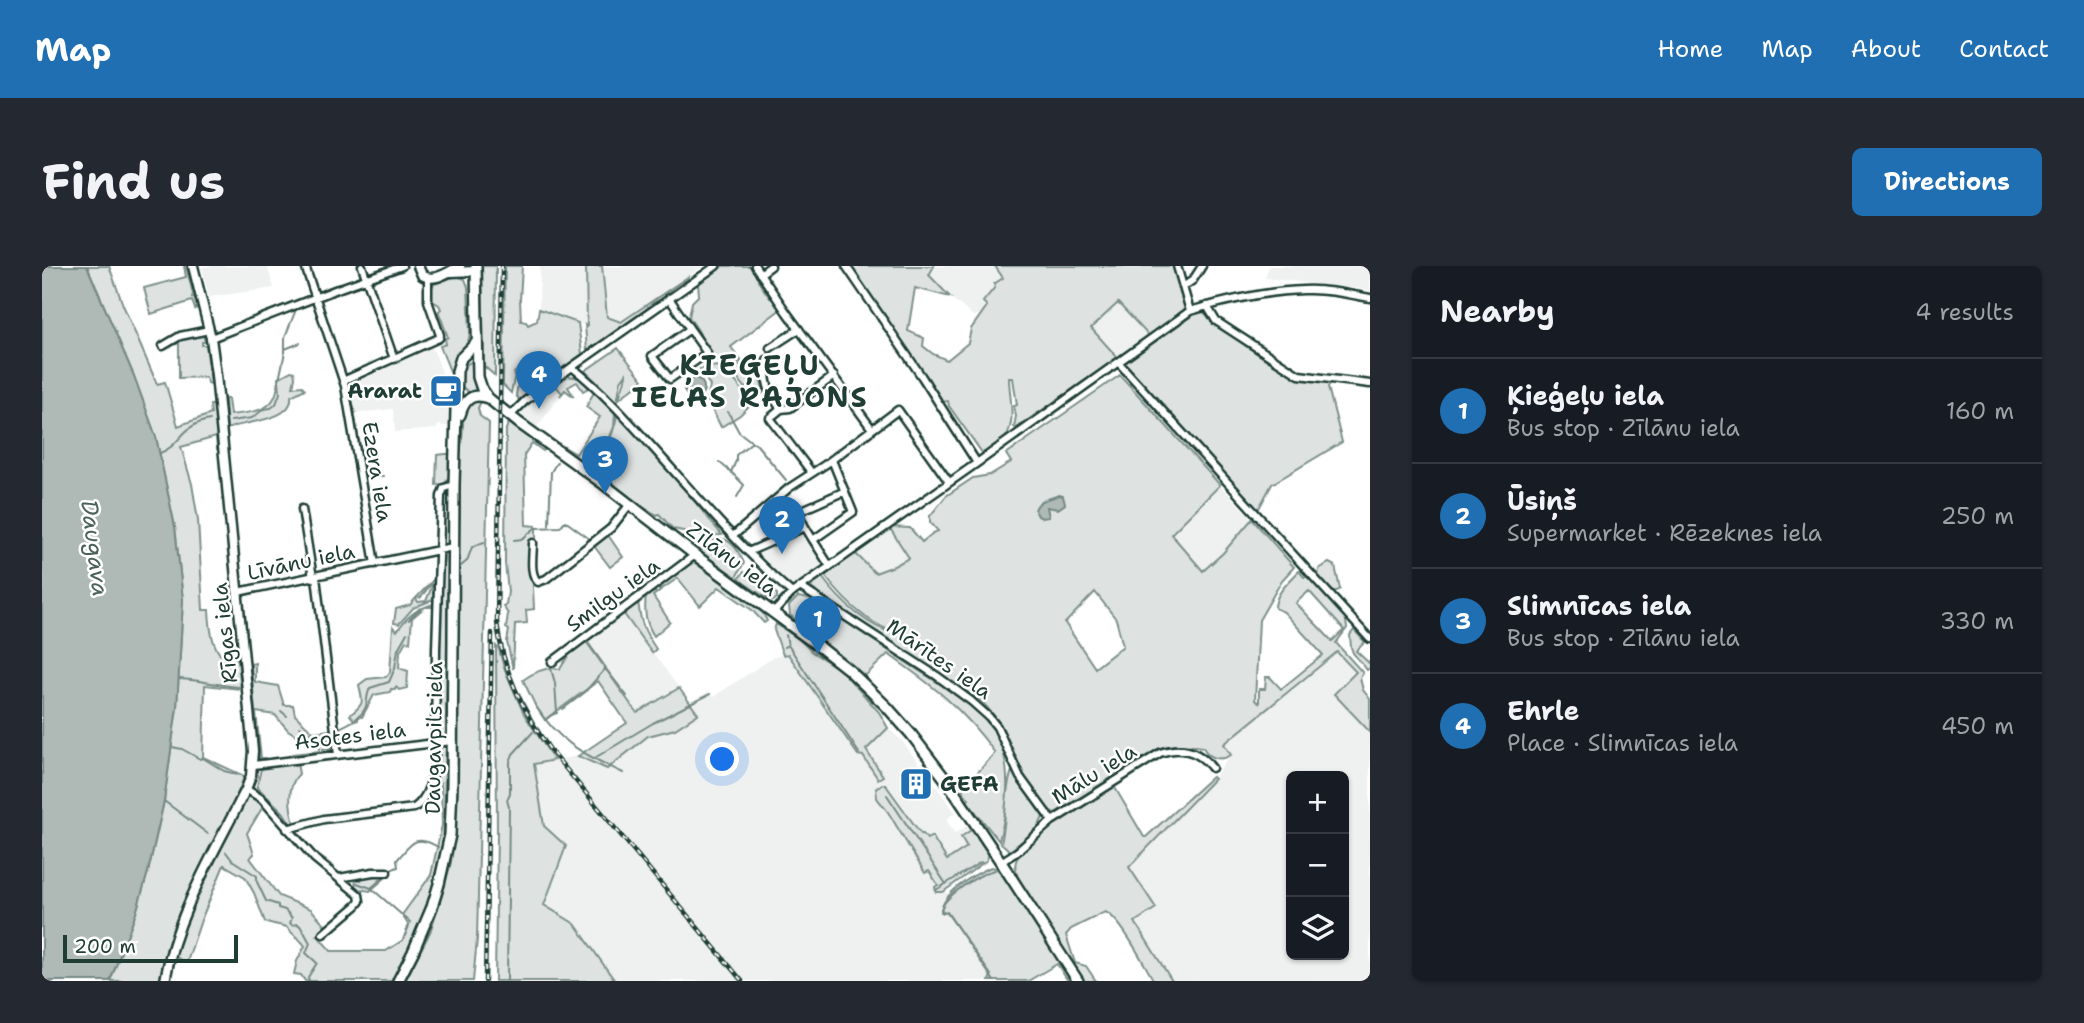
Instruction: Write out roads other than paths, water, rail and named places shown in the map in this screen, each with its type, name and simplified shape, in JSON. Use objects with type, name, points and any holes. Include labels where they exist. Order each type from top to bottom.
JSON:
[{"type":"highway","points":[[476,268],[479,383],[488,398]]},
{"type":"highway","name":"Daugavpils iela","points":[[398,981],[424,928],[439,884],[450,835],[458,375],[461,358],[477,342]]},
{"type":"highway","points":[[458,375],[464,363],[477,358]]},
{"type":"highway","points":[[456,426],[467,399],[477,395],[488,398]]},
{"type":"highway","name":"Zīlānu iela","points":[[488,398],[849,670],[887,707],[946,780],[1078,981]]},
{"type":"main road","name":"Rīgas iela","points":[[165,981],[168,959],[183,916],[246,789],[253,765],[253,737],[216,375],[210,334],[192,266]]},
{"type":"main road","points":[[418,266],[422,275],[428,278],[476,268]]},
{"type":"main road","points":[[451,272],[460,266]]},
{"type":"street","name":"Ezera iela","points":[[304,266],[343,381],[374,564]]},
{"type":"street","points":[[362,266],[394,359]]},
{"type":"street","points":[[163,346],[180,336],[210,334],[401,266]]},
{"type":"street","points":[[510,416],[523,403],[572,367],[716,266]]},
{"type":"street","points":[[755,266],[872,429]]},
{"type":"street","points":[[760,274],[771,266]]},
{"type":"street","points":[[846,266],[977,463]]},
{"type":"street","points":[[1177,266],[1190,311]]},
{"type":"street","points":[[1183,287],[1193,280],[1202,266]]},
{"type":"street","points":[[343,381],[437,340],[440,335],[428,301],[428,278]]},
{"type":"street","points":[[774,612],[792,593],[829,565],[1190,311],[1303,289],[1370,298]]},
{"type":"street","points":[[669,298],[690,328],[707,353],[670,379],[652,356],[690,328]]},
{"type":"street","points":[[1207,306],[1216,321],[1299,375],[1370,384]]},
{"type":"street","points":[[770,348],[799,329]]},
{"type":"street","points":[[767,360],[767,387],[781,409]]},
{"type":"street","points":[[1119,363],[1370,639]]},
{"type":"street","points":[[572,367],[615,406],[748,552],[792,593]]},
{"type":"street","points":[[812,473],[770,418],[781,409],[790,408],[834,376]]},
{"type":"street","points":[[733,536],[789,488],[832,460],[898,410],[949,482]]},
{"type":"street","points":[[813,540],[853,512],[832,460]]},
{"type":"street","name":"Daugavpils iela","points":[[287,829],[324,819],[416,807],[422,800],[433,774],[436,743],[441,494],[445,487],[454,485]]},
{"type":"street","points":[[829,565],[798,512],[845,491]]},
{"type":"street","points":[[533,543],[533,571],[538,582],[546,579],[611,528],[630,504]]},
{"type":"street","points":[[302,509],[315,577],[338,755]]},
{"type":"street","points":[[748,552],[805,527]]},
{"type":"street","name":"Līvānu iela","points":[[238,592],[453,547]]},
{"type":"street","name":"Smilgu iela","points":[[552,662],[695,555]]},
{"type":"street","name":"Mārītes iela","points":[[800,587],[937,676],[989,717],[997,727],[1020,777],[1052,821]]},
{"type":"street","name":"Asotes iela","points":[[253,765],[452,741]]},
{"type":"street","name":"Mālu iela","points":[[1001,862],[1052,821],[1166,751],[1191,751],[1205,759],[1212,768]]},
{"type":"street","points":[[246,789],[262,799],[315,859],[357,892],[360,901],[323,934]]},
{"type":"street","points":[[340,878],[387,872]]},
{"type":"water","name":"Daugava","points":[[42,266],[87,266],[134,376],[156,437],[175,527],[183,600],[177,707],[164,801],[136,913],[110,981],[42,981]]},
{"type":"water","points":[[694,378],[701,381],[704,388],[701,395],[694,398],[687,395],[684,388],[687,381]]},
{"type":"water","points":[[1063,496],[1065,504],[1058,509],[1047,507],[1049,517],[1038,516],[1035,510],[1039,503]]},
{"type":"waterway","points":[[231,421],[252,418],[276,404],[280,393],[279,380],[285,337],[297,307]]},
{"type":"waterway","points":[[395,353],[432,337]]},
{"type":"waterway","points":[[285,349],[300,343]]},
{"type":"waterway","points":[[381,360],[389,356]]},
{"type":"waterway","points":[[359,369],[377,362]]},
{"type":"waterway","points":[[347,374],[355,371]]},
{"type":"waterway","points":[[349,383],[355,414]]},
{"type":"waterway","points":[[719,462],[731,472],[736,455],[752,442],[739,432],[728,412]]},
{"type":"waterway","points":[[355,417],[358,438]]},
{"type":"waterway","points":[[160,453],[193,426],[210,420]]},
{"type":"waterway","points":[[359,440],[362,460]]},
{"type":"waterway","points":[[752,442],[786,480]]},
{"type":"waterway","points":[[549,525],[551,472],[557,462]]},
{"type":"waterway","points":[[363,463],[365,477],[383,476]]},
{"type":"waterway","points":[[731,472],[744,485],[737,497]]},
{"type":"waterway","points":[[514,540],[522,539],[535,528],[560,527],[565,521],[592,539]]},
{"type":"waterway","points":[[461,566],[467,561],[472,547],[484,542]]},
{"type":"waterway","points":[[442,567],[442,582]]},
{"type":"waterway","points":[[607,625],[636,604]]},
{"type":"waterway","points":[[409,620],[420,608]]},
{"type":"waterway","points":[[337,729],[361,714],[366,706],[370,688],[389,682],[395,668],[398,649],[407,633]]},
{"type":"waterway","points":[[786,635],[788,645]]},
{"type":"waterway","points":[[563,709],[584,693],[606,668],[586,640]]},
{"type":"waterway","points":[[784,647],[788,645],[859,753]]},
{"type":"waterway","points":[[545,720],[557,713],[551,669]]},
{"type":"waterway","points":[[606,669],[627,696]]},
{"type":"waterway","points":[[180,679],[239,687]]},
{"type":"waterway","points":[[593,759],[653,723],[710,694]]},
{"type":"waterway","points":[[535,705],[553,729],[573,746],[623,773]]},
{"type":"waterway","points":[[281,711],[287,716]]},
{"type":"waterway","points":[[300,727],[312,734],[328,734]]},
{"type":"waterway","points":[[507,981],[507,800],[510,793],[510,762],[513,754],[533,732]]},
{"type":"waterway","points":[[172,747],[203,758],[224,771],[241,775]]},
{"type":"waterway","points":[[258,788],[283,812],[291,824]]},
{"type":"waterway","points":[[887,795],[946,884]]},
{"type":"waterway","points":[[164,801],[208,834]]},
{"type":"waterway","points":[[296,830],[313,851],[334,867]]},
{"type":"waterway","points":[[390,870],[398,867],[397,860],[414,842],[424,841],[438,847]]},
{"type":"waterway","points":[[226,852],[232,860],[257,876],[266,901],[285,910],[292,918],[290,923],[298,924],[302,928],[310,943],[306,953],[317,963],[308,977],[309,981]]},
{"type":"waterway","points":[[936,890],[981,862]]},
{"type":"waterway","points":[[994,981],[947,912],[943,913],[941,909],[949,897],[964,885],[995,870]]},
{"type":"waterway","points":[[357,883],[371,888],[385,876]]},
{"type":"waterway","points":[[371,888],[410,922],[403,940]]},
{"type":"railway","points":[[502,266],[497,622],[509,674],[523,706],[551,751],[742,981]]},
{"type":"railway","points":[[485,981],[492,633]]},
{"type":"place","name":"Ararat","points":[[446,391]]},
{"type":"place","name":"Ehrle","points":[[539,409]]},
{"type":"place","name":"Slimnīcas iela","points":[[605,494]]},
{"type":"place","name":"Ūsiņš","points":[[782,554]]},
{"type":"place","name":"Ķieģeļu iela","points":[[818,654]]},
{"type":"place","name":"GEFA","points":[[916,784]]},
{"type":"district","name":"ĶIEĢEĻU IELAS RAJONS","points":[[750,381]]}]
